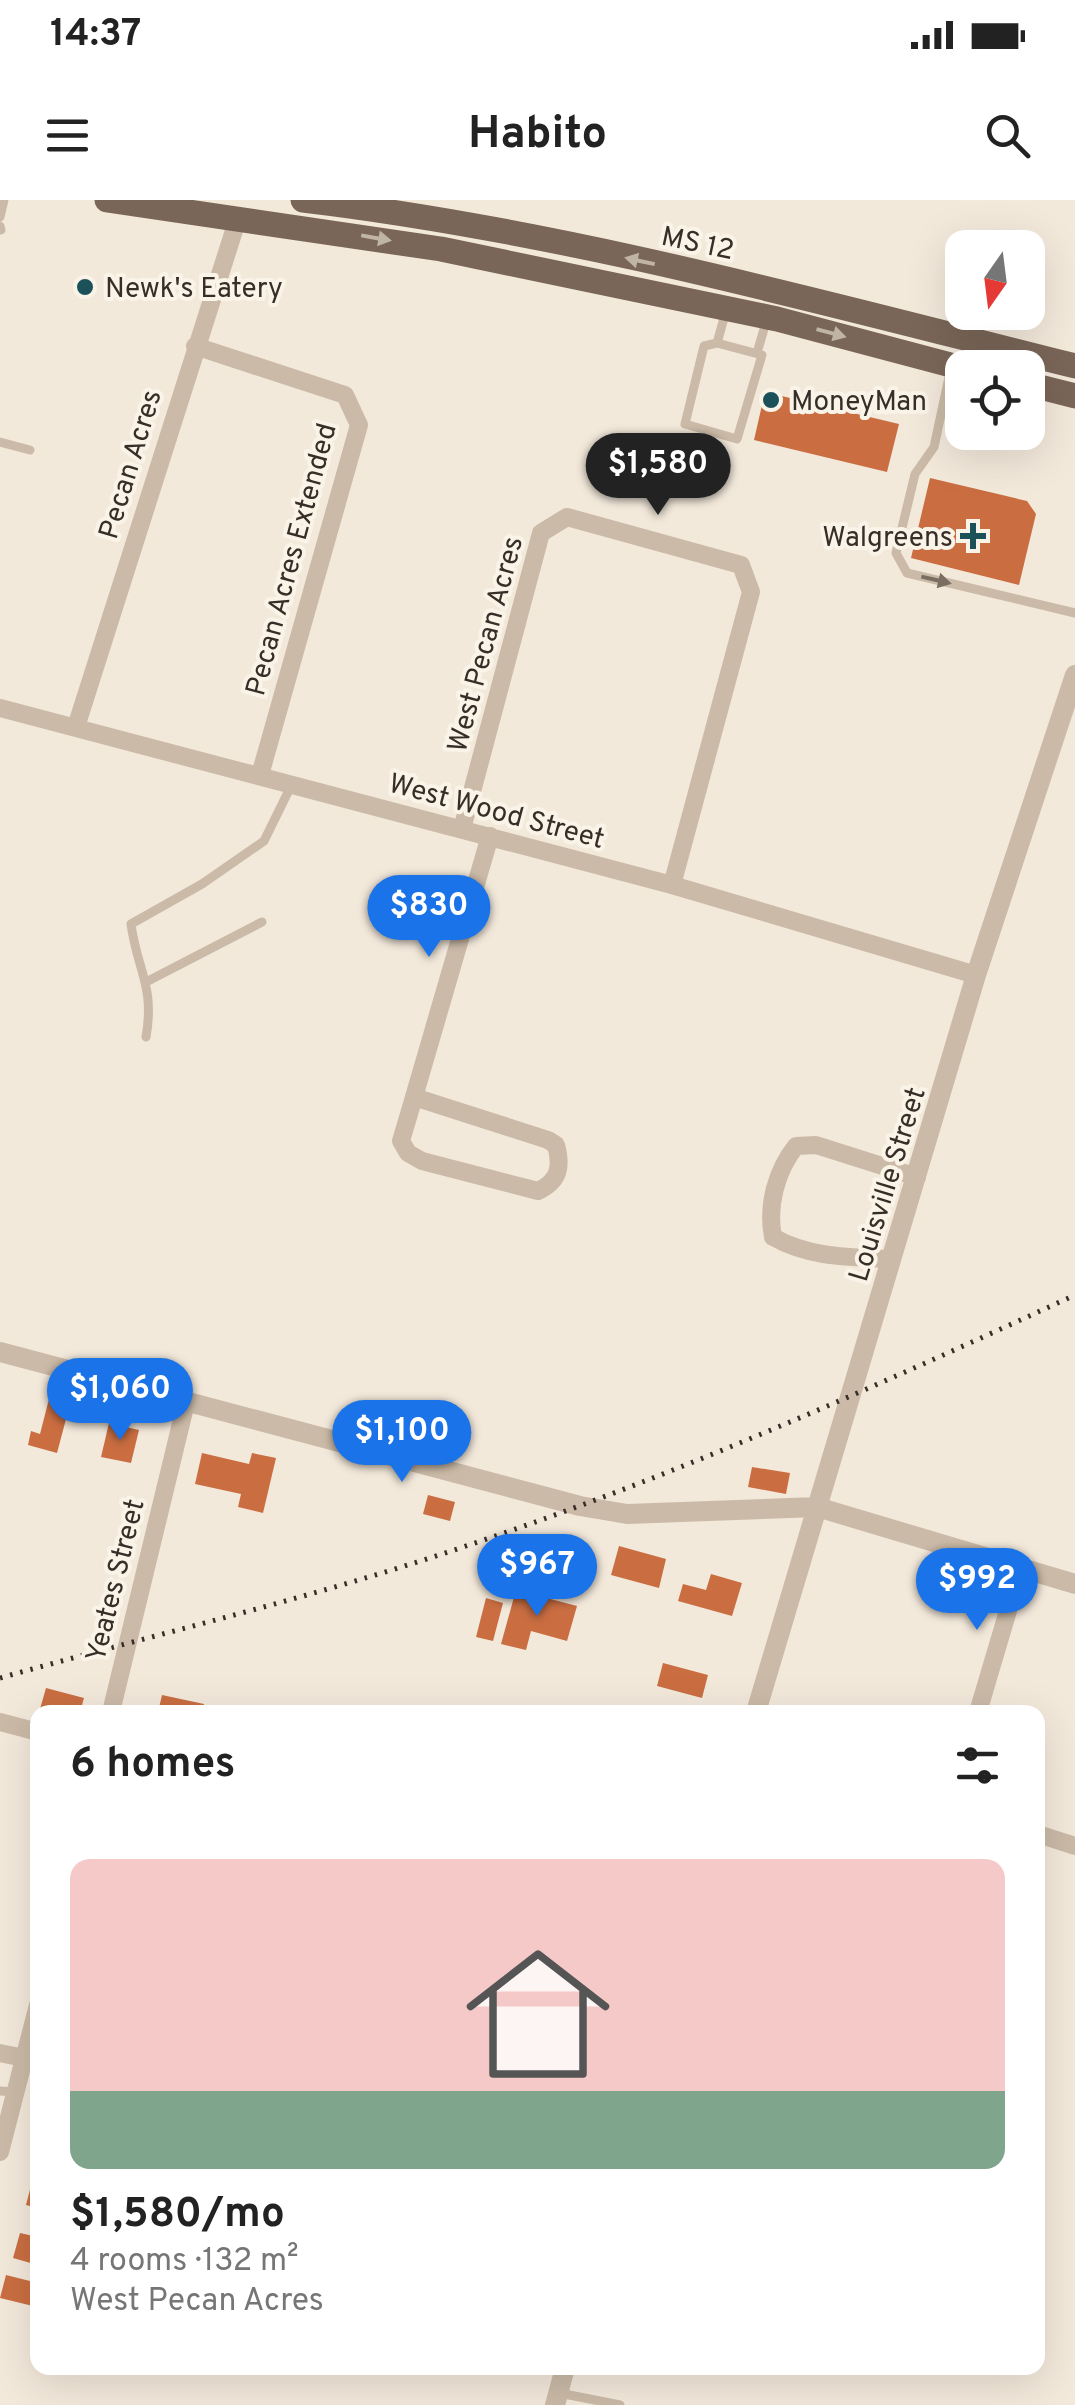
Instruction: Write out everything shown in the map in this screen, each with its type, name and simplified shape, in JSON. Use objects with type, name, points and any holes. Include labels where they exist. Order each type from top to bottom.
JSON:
[{"type":"main road","name":"MS 12","points":[[106,200],[238,218],[299,212],[767,317],[945,363]]},
{"type":"main road","name":"MS 12","points":[[350,203],[730,280],[1075,366]]},
{"type":"main road","points":[[299,212],[320,216],[345,214],[350,203]]},
{"type":"main road","points":[[665,294],[698,288],[721,291],[730,280]]},
{"type":"main road","points":[[726,309],[744,298],[765,302],[800,298]]},
{"type":"main road","points":[[1045,388],[1075,396]]},
{"type":"street","name":"Pecan Acres","points":[[76,727],[194,346],[238,218]]},
{"type":"street","name":"Pecan Acres Extended","points":[[194,346],[345,395],[359,425],[260,775]]},
{"type":"street","name":"West Pecan Acres","points":[[462,829],[541,532],[567,517],[741,565],[751,592],[672,885]]},
{"type":"street","name":"Louisville Street","points":[[758,1705],[976,975],[1075,674]]},
{"type":"street","name":"West Wood Street","points":[[0,708],[672,885],[976,975]]},
{"type":"street","points":[[414,1097],[548,1140],[556,1145],[558,1174],[552,1184],[538,1191],[422,1161],[408,1153],[401,1141],[490,836]]},
{"type":"street","points":[[892,1259],[824,1255],[793,1248],[773,1237],[769,1214],[784,1161],[796,1146],[816,1144],[917,1176]]},
{"type":"street","points":[[0,1352],[627,1514],[816,1507],[1075,1584]]},
{"type":"street","name":"Yeates Street","points":[[113,1705],[186,1402]]},
{"type":"street","points":[[980,1705],[1022,1566]]},
{"type":"street","points":[[0,1722],[30,1730]]},
{"type":"street","points":[[1045,1836],[1075,1846]]},
{"type":"street","points":[[0,2152],[8,2091],[30,2035]]},
{"type":"street","points":[[0,2053],[24,2058]]},
{"type":"lane","points":[[0,217],[4,200]]},
{"type":"lane","points":[[717,343],[726,309]]},
{"type":"lane","points":[[757,353],[717,343],[704,346],[685,424],[737,440],[762,362],[757,353],[767,317]]},
{"type":"lane","points":[[945,408],[934,447],[915,474],[896,553],[907,574],[1075,613]]},
{"type":"lane","points":[[0,442],[30,450]]},
{"type":"lane","points":[[146,1037],[151,1010],[148,981],[135,953],[131,924],[202,884],[264,841],[292,784]]},
{"type":"lane","points":[[148,981],[262,922]]},
{"type":"lane","points":[[556,2399],[620,2405]]},
{"type":"building","points":[[765,392],[899,424],[887,472],[754,440]]},
{"type":"building","name":"Walgreens","points":[[930,478],[1027,501],[1036,514],[1019,585],[911,558]]},
{"type":"building","points":[[49,1399],[70,1404],[57,1453],[28,1445],[31,1431],[40,1434]]},
{"type":"building","points":[[109,1423],[139,1430],[131,1463],[101,1457]]},
{"type":"building","points":[[202,1453],[249,1464],[252,1453],[276,1458],[263,1513],[238,1507],[241,1494],[195,1484]]},
{"type":"building","points":[[752,1467],[790,1473],[786,1494],[748,1487]]},
{"type":"building","points":[[428,1495],[455,1502],[450,1521],[423,1514]]},
{"type":"building","points":[[619,1546],[666,1559],[659,1588],[611,1575]]},
{"type":"building","points":[[711,1574],[742,1583],[732,1616],[678,1601],[683,1584],[706,1590]]},
{"type":"building","points":[[516,1590],[577,1606],[567,1641],[531,1631],[526,1650],[501,1644]]},
{"type":"building","points":[[486,1598],[503,1603],[493,1641],[476,1637]]},
{"type":"building","points":[[663,1663],[708,1675],[702,1698],[657,1686]]},
{"type":"building","points":[[46,1688],[84,1698],[82,1705],[41,1705]]},
{"type":"building","points":[[162,1695],[204,1704],[204,1705],[160,1705]]},
{"type":"building","points":[[20,2233],[30,2235],[30,2263],[13,2258]]},
{"type":"building","points":[[6,2275],[30,2281],[30,2305],[0,2298]]},
{"type":"railway","points":[[0,1678],[351,1582],[544,1519],[774,1429],[1075,1295]]},
{"type":"place","name":"Newk's Eatery","points":[[85,287]]},
{"type":"place","name":"MoneyMan","points":[[771,400]]},
{"type":"place","name":"Walgreens","points":[[973,536]]}]
